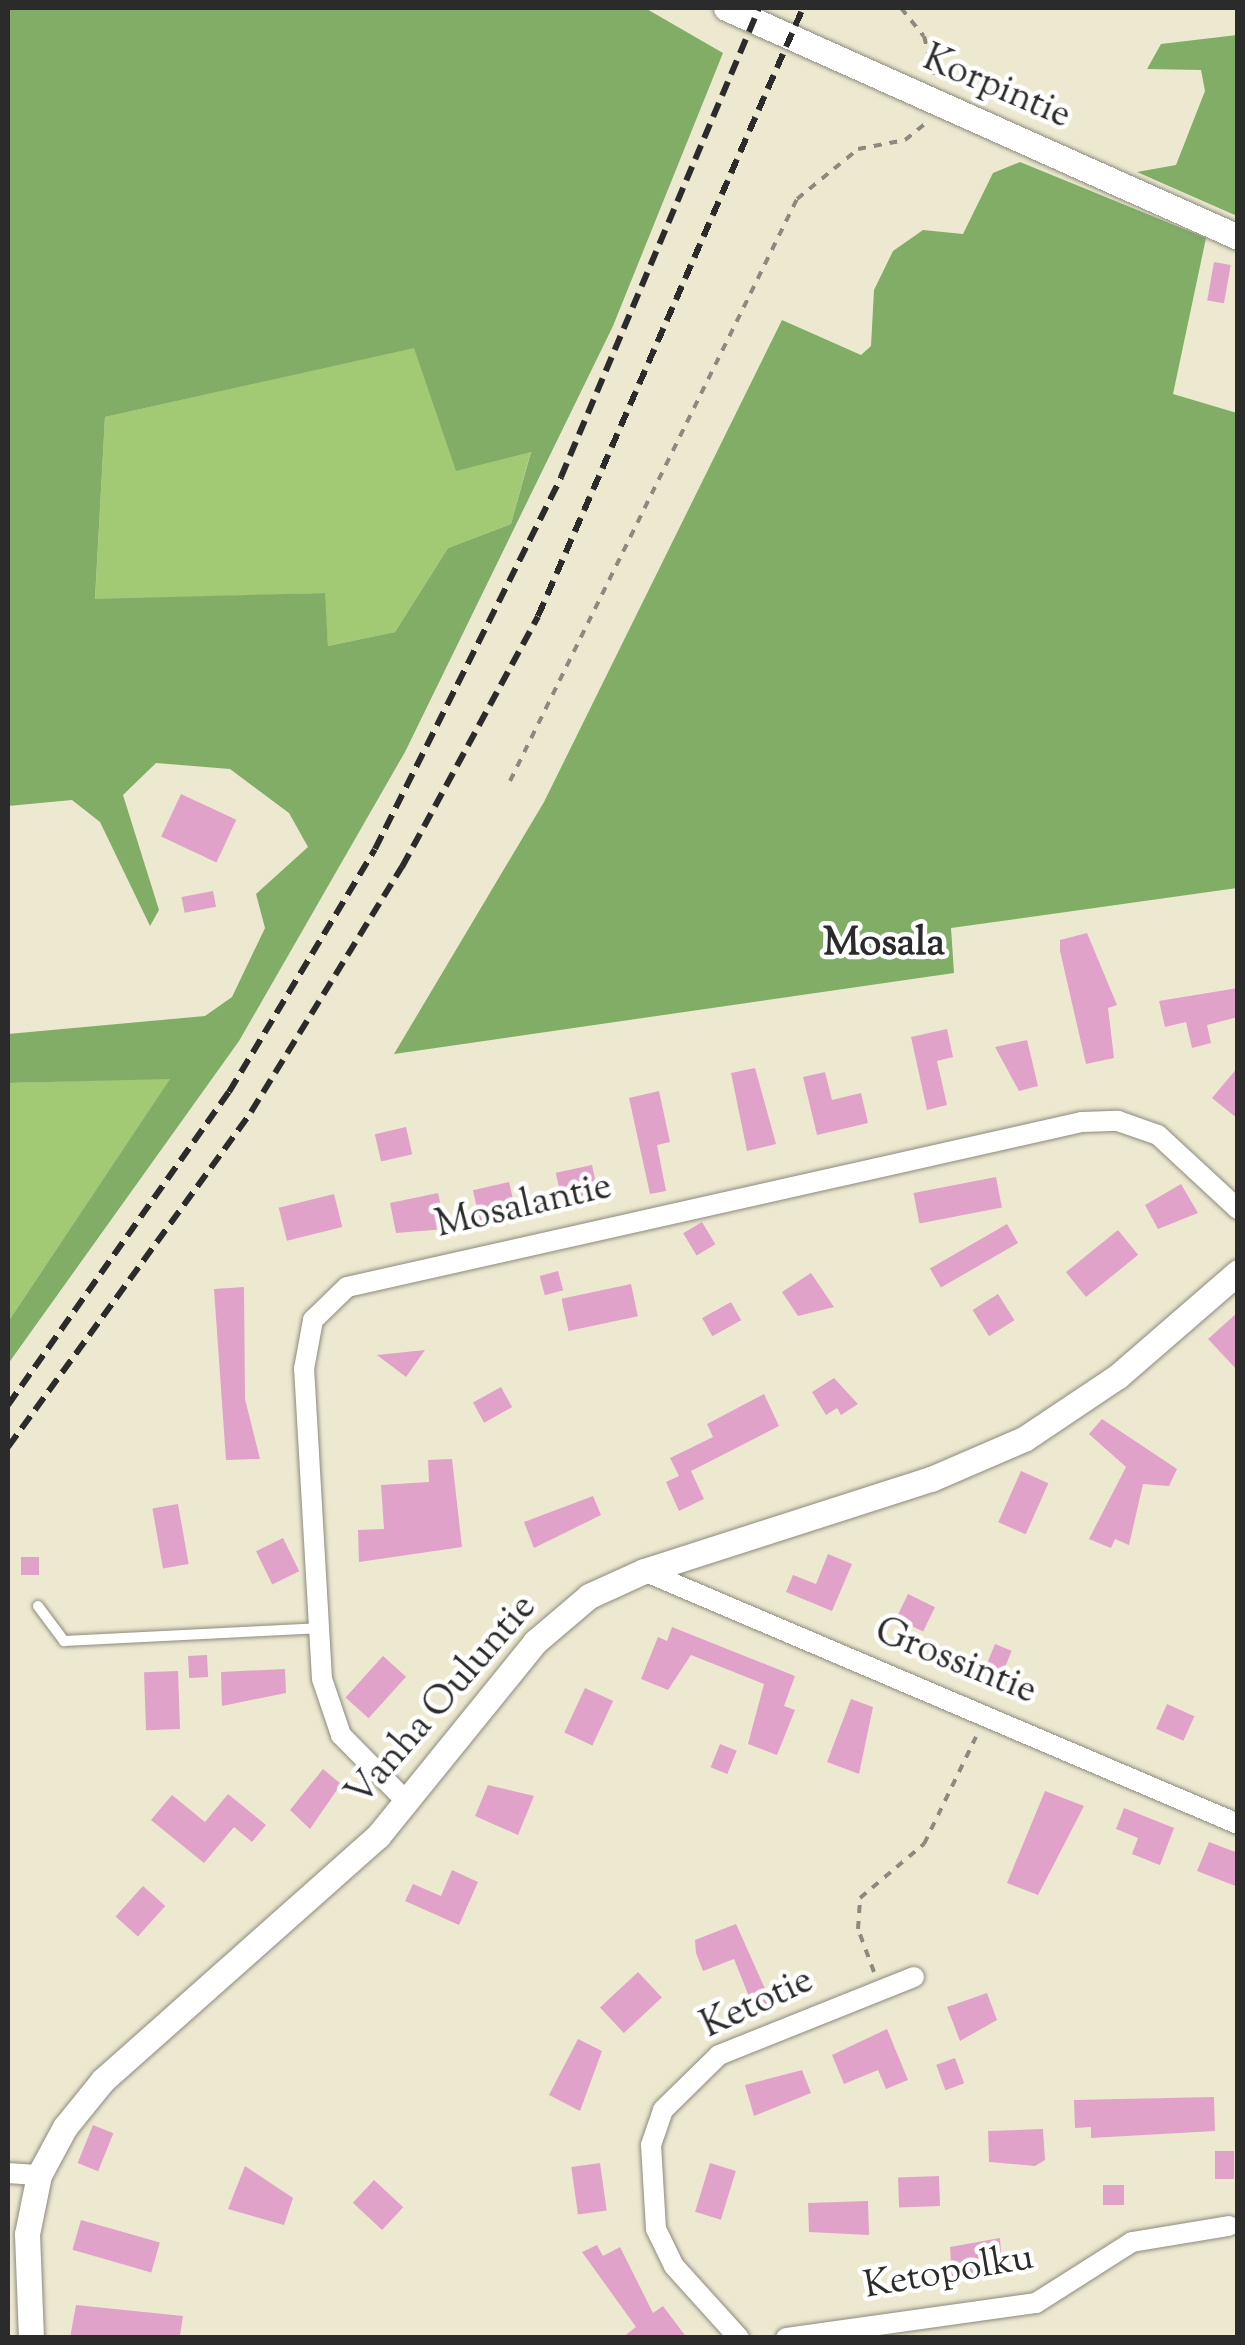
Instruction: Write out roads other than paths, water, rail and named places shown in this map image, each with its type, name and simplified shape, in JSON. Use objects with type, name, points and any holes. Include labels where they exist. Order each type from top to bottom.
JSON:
[{"type":"street","name":"Korpintie","points":[[726,8],[934,104],[1238,236]]},
{"type":"street","name":"Mosalantie","points":[[406,1801],[341,1735],[322,1679],[324,1628],[304,1369],[313,1320],[348,1287],[1082,1122],[1118,1121],[1158,1135],[1238,1208]]},
{"type":"street","name":"Vanha Ouluntie","points":[[32,2338],[24,2269],[39,2176],[103,2080],[406,1801],[535,1642],[589,1596],[644,1572],[931,1479],[1024,1439],[1118,1376],[1238,1272]]},
{"type":"street","name":"Grossintie","points":[[644,1572],[1238,1824]]},
{"type":"street","name":"Ketotie","points":[[739,2338],[704,2304],[656,2229],[651,2145],[663,2110],[719,2055],[914,1977]]},
{"type":"street","points":[[8,2173],[39,2176]]},
{"type":"street","name":"Ketopolku","points":[[786,2338],[1036,2303],[1132,2242],[1229,2226]]},
{"type":"lane","points":[[38,1606],[64,1641],[324,1628]]},
{"type":"railway","points":[[8,1405],[229,1092],[375,849],[561,477],[759,8]]},
{"type":"railway","points":[[8,1447],[251,1112],[402,867],[538,616],[803,8]]},
{"type":"district","name":"Mosala","points":[[884,945]]}]
